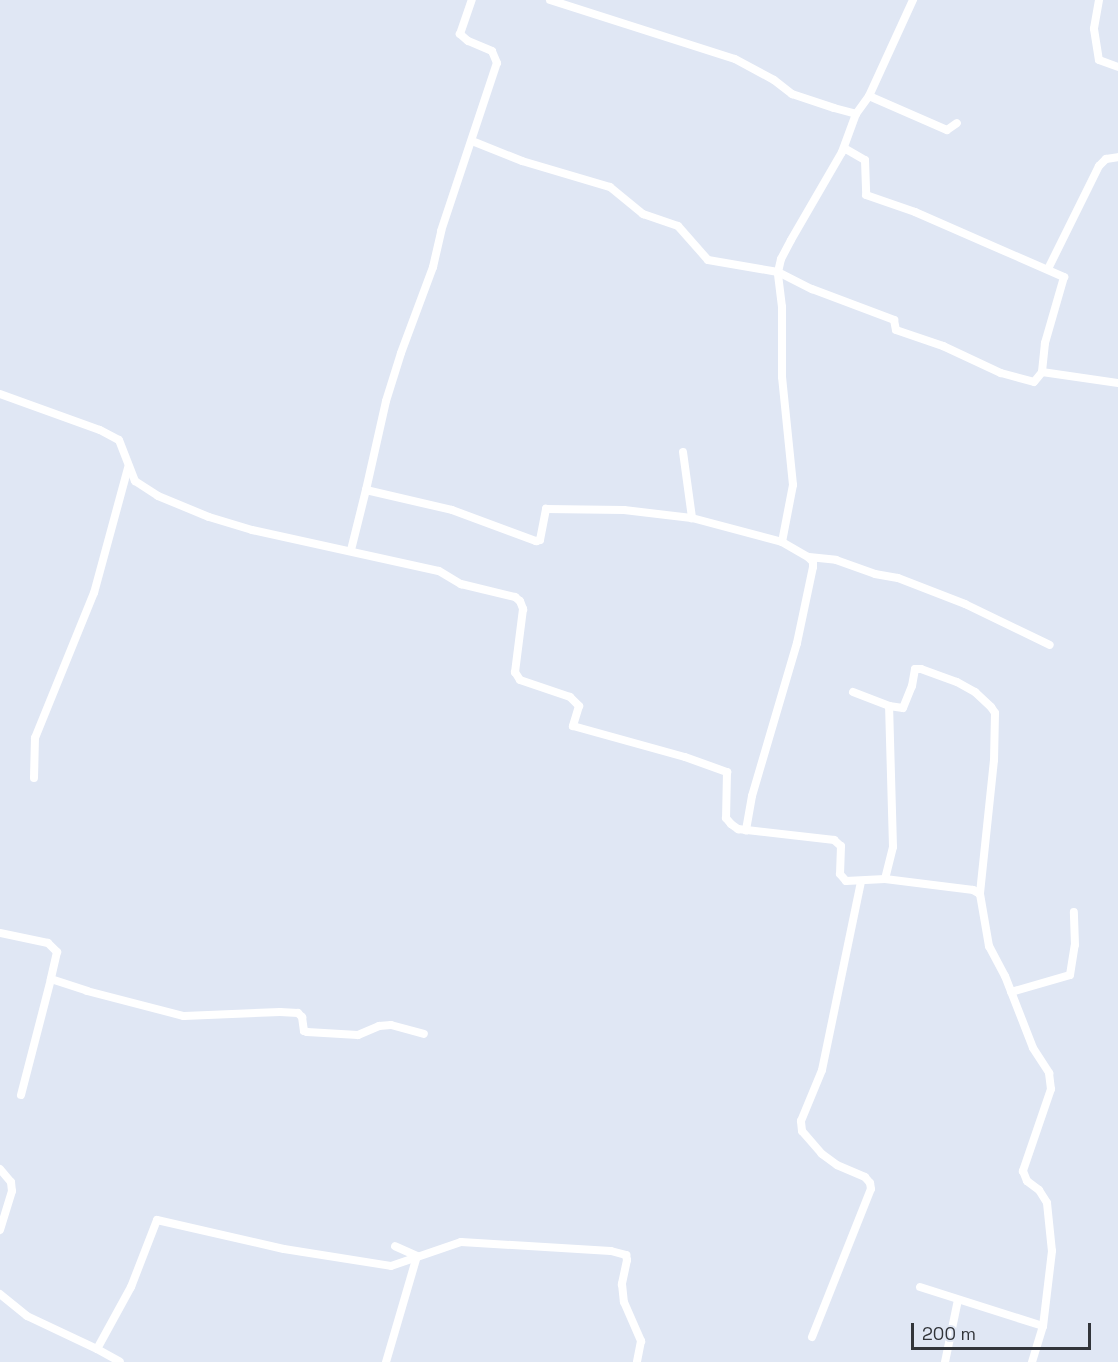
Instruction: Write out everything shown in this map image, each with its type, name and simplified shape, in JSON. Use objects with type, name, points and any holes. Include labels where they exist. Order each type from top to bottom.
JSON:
[{"type":"street","points":[[351,550],[395,372],[433,267],[441,231],[497,63],[492,51],[468,41],[460,34],[472,0]]},
{"type":"street","points":[[550,0],[735,59],[774,80],[792,94],[856,114]]},
{"type":"street","points":[[783,542],[793,485],[782,377],[782,307],[778,272],[781,259],[844,148],[856,114],[869,96],[913,0]]},
{"type":"street","points":[[1100,0],[1094,29],[1099,60],[1118,67]]},
{"type":"street","points":[[869,96],[947,130],[957,123]]},
{"type":"street","points":[[472,141],[522,161],[610,187],[643,214],[678,226],[708,260],[742,268],[778,272],[812,290],[894,320],[896,330],[943,346],[1001,373],[1034,382],[1042,372],[1047,334],[1064,277],[915,212],[866,195],[865,160],[844,148]]},
{"type":"street","points":[[1048,269],[1099,166],[1106,159],[1118,157]]},
{"type":"street","points":[[1042,372],[1118,383]]},
{"type":"street","points":[[0,394],[100,430],[119,440],[135,481],[158,496],[209,517],[252,530],[439,571],[461,584],[515,597],[520,601],[523,609],[514,664],[520,680],[570,697],[579,706],[573,726],[685,757],[727,772],[726,818],[738,829],[834,840],[842,846],[840,874],[846,881],[885,879],[973,890],[980,894]]},
{"type":"street","points":[[683,452],[692,518]]},
{"type":"street","points":[[34,778],[35,738],[94,593],[128,468]]},
{"type":"street","points":[[366,490],[452,510],[536,541],[540,540],[544,512],[550,507],[624,510],[692,518],[783,542],[808,557],[836,560],[875,574],[898,578],[965,603],[1050,645]]},
{"type":"street","points":[[746,830],[752,796],[797,643],[813,567],[808,557]]},
{"type":"street","points":[[853,692],[889,706],[903,708],[912,686],[915,669],[921,669],[975,692],[995,713],[994,760],[980,894],[989,946],[1011,992],[1033,1048],[1049,1073],[1051,1089],[1023,1171],[1027,1181],[1038,1190],[1047,1203],[1052,1251],[1043,1326],[1032,1362]]},
{"type":"street","points":[[885,879],[893,847],[889,706]]},
{"type":"street","points":[[812,1337],[871,1189],[870,1183],[864,1177],[837,1165],[822,1154],[802,1131],[801,1121],[822,1070],[861,882]]},
{"type":"street","points":[[1011,992],[1070,975],[1075,945],[1074,912]]},
{"type":"street","points":[[0,933],[48,943],[57,952],[21,1095]]},
{"type":"street","points":[[51,979],[87,991],[184,1016],[298,1013],[307,1032],[358,1035],[379,1026],[391,1025],[424,1034]]},
{"type":"street","points":[[0,1169],[10,1182],[12,1191],[0,1230]]},
{"type":"street","points":[[97,1348],[131,1287],[157,1220],[284,1249],[392,1266],[461,1242],[611,1251],[626,1255],[622,1284],[624,1302],[641,1341],[637,1362]]},
{"type":"street","points":[[395,1246],[416,1257]]},
{"type":"street","points":[[386,1362],[416,1257]]},
{"type":"street","points":[[920,1287],[1043,1326]]},
{"type":"street","points":[[0,1294],[27,1316],[97,1348],[120,1362]]},
{"type":"street","points":[[945,1362],[958,1300]]}]
